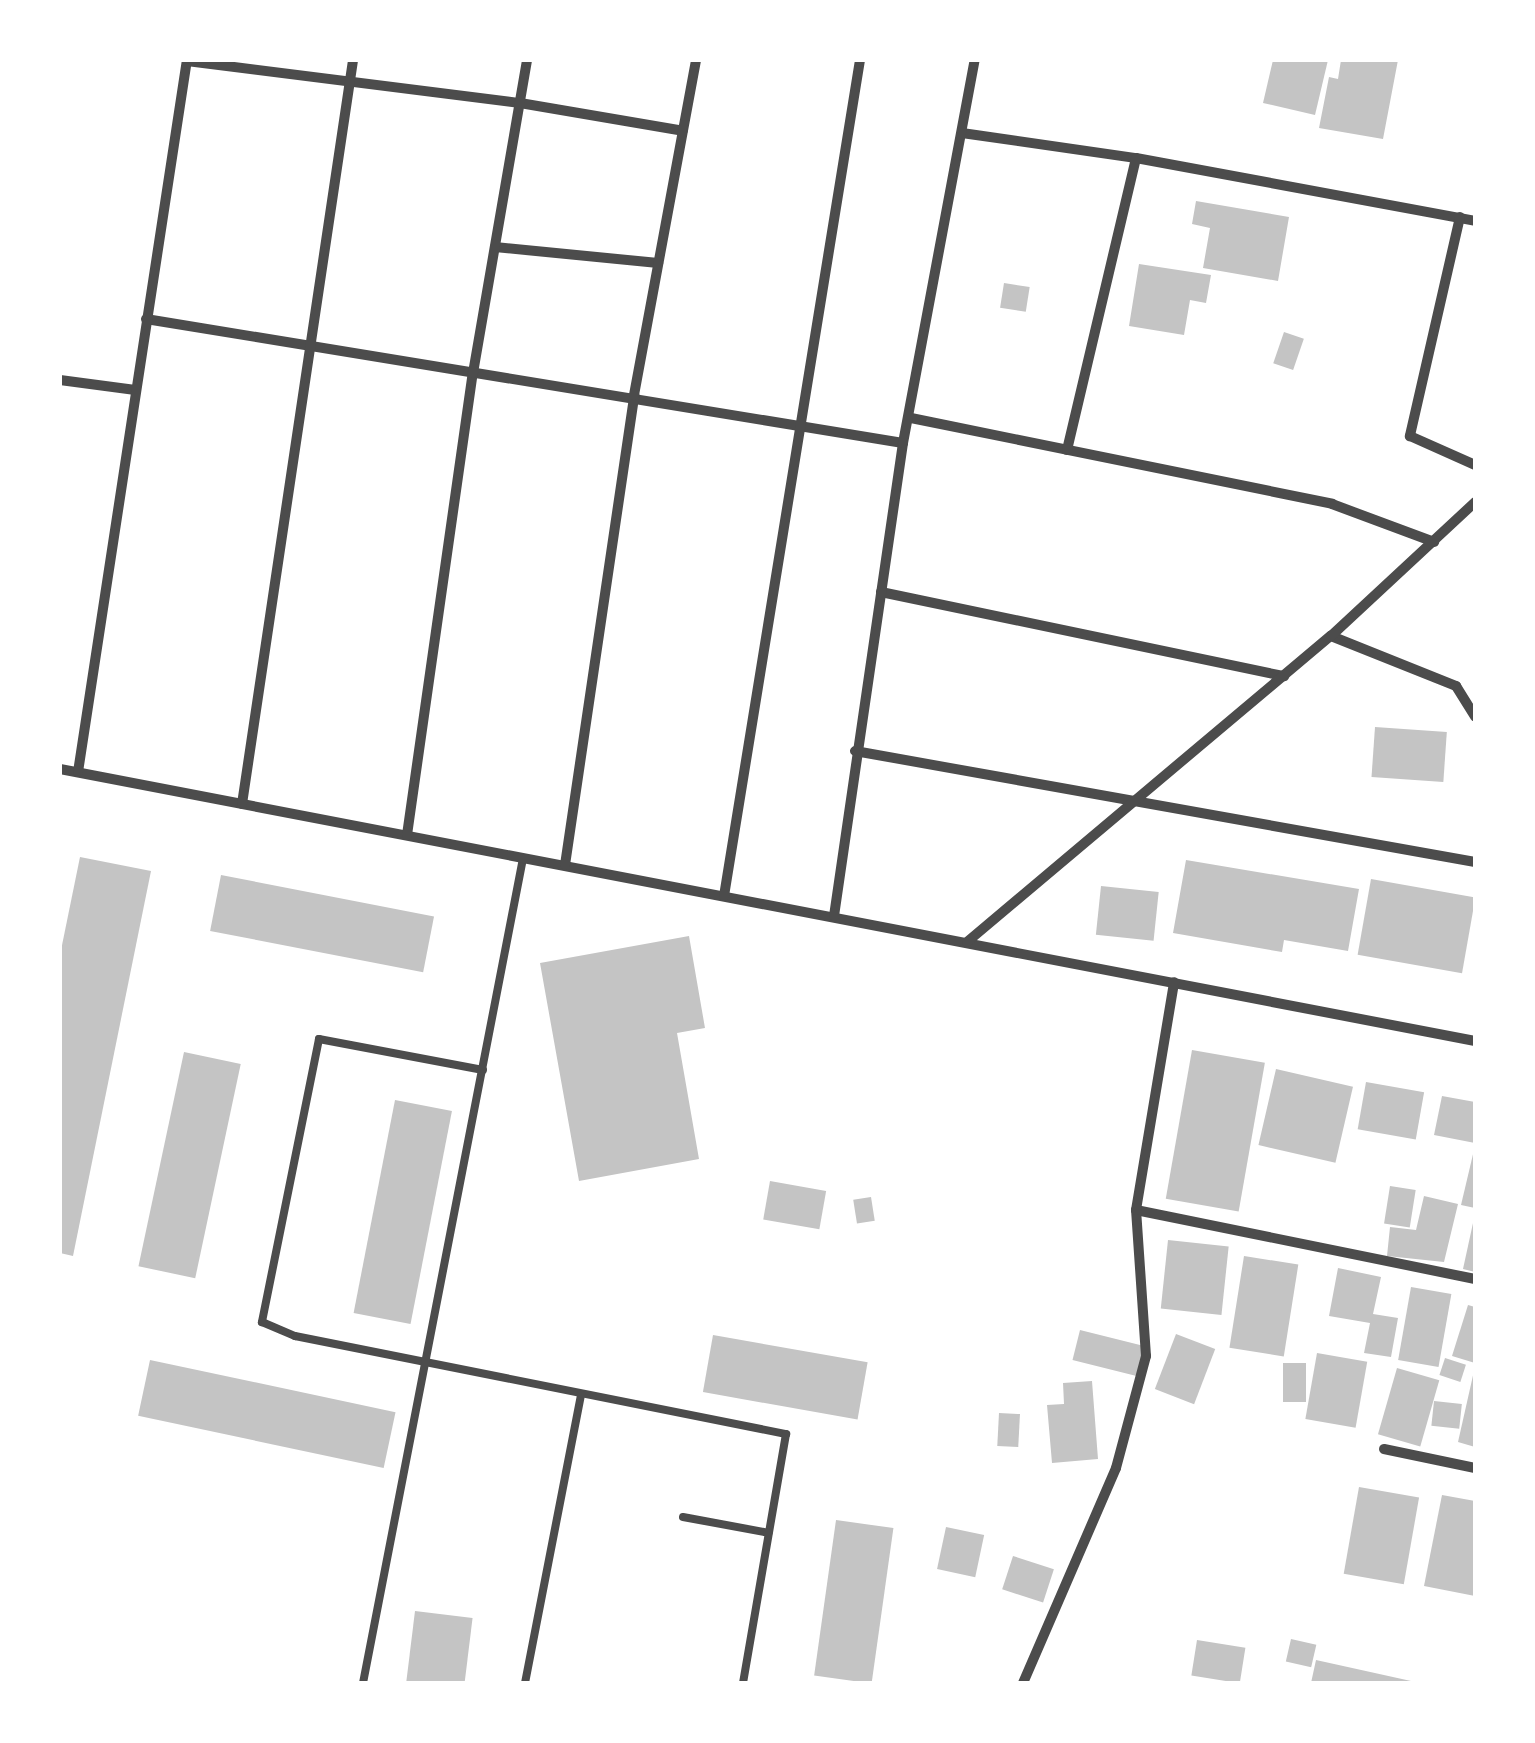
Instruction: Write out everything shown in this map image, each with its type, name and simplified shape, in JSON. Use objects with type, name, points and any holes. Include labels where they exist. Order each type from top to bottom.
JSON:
[{"type":"street","points":[[78,772],[187,60],[520,103],[683,132]]},
{"type":"street","points":[[242,804],[314,346],[353,60]]},
{"type":"street","points":[[407,835],[473,373],[527,60]]},
{"type":"street","points":[[565,866],[634,395],[696,60]]},
{"type":"street","points":[[724,896],[860,60]]},
{"type":"street","points":[[834,916],[855,751],[903,443],[912,418],[975,60]]},
{"type":"street","points":[[962,133],[1136,158],[1475,221]]},
{"type":"street","points":[[1067,450],[1136,158]]},
{"type":"street","points":[[1460,217],[1410,436],[1475,465]]},
{"type":"street","points":[[495,247],[658,262]]},
{"type":"street","points":[[146,319],[473,373],[634,395],[903,443]]},
{"type":"street","points":[[60,380],[135,390]]},
{"type":"street","points":[[912,418],[1332,504],[1434,542]]},
{"type":"street","points":[[967,942],[1331,636],[1475,502]]},
{"type":"street","points":[[882,592],[1284,676]]},
{"type":"street","points":[[1331,636],[1456,686],[1475,717]]},
{"type":"street","points":[[855,751],[1132,804],[1475,862]]},
{"type":"street","points":[[60,769],[1475,1041]]},
{"type":"street","points":[[1023,1683],[1116,1468],[1146,1356],[1136,1210],[1174,982]]},
{"type":"street","points":[[1136,1210],[1475,1279]]},
{"type":"street","points":[[1384,1449],[1475,1468]]},
{"type":"lane","points":[[364,1683],[523,858]]},
{"type":"lane","points":[[483,1070],[319,1040],[262,1322],[295,1336],[786,1434],[743,1683]]},
{"type":"lane","points":[[525,1683],[580,1394]]},
{"type":"lane","points":[[683,1517],[769,1534]]},
{"type":"building","points":[[1273,60],[1328,60],[1315,115],[1263,103]]},
{"type":"building","points":[[1341,60],[1398,60],[1383,139],[1319,128],[1329,77],[1338,79]]},
{"type":"building","points":[[1196,201],[1289,217],[1278,281],[1203,268],[1210,228],[1192,224]]},
{"type":"building","points":[[1139,264],[1211,275],[1206,303],[1190,300],[1184,335],[1129,326]]},
{"type":"building","points":[[1004,283],[1030,287],[1026,312],[1000,308]]},
{"type":"building","points":[[1284,332],[1304,339],[1293,370],[1273,363]]},
{"type":"building","points":[[1375,727],[1447,732],[1443,782],[1372,777]]},
{"type":"building","points":[[80,857],[151,871],[73,1256],[60,1253],[60,955]]},
{"type":"building","points":[[1186,860],[1359,889],[1348,951],[1284,940],[1282,952],[1173,933]]},
{"type":"building","points":[[221,875],[434,916],[423,972],[210,931]]},
{"type":"building","points":[[1371,879],[1475,897],[1462,973],[1358,955]]},
{"type":"building","points":[[1101,886],[1159,892],[1154,941],[1096,935]]},
{"type":"building","points":[[689,936],[705,1028],[677,1033],[699,1159],[579,1181],[540,963]]},
{"type":"building","points":[[1192,1050],[1265,1063],[1239,1212],[1166,1199]]},
{"type":"building","points":[[184,1052],[241,1064],[195,1278],[138,1266]]},
{"type":"building","points":[[1276,1069],[1353,1087],[1335,1163],[1258,1145]]},
{"type":"building","points":[[1366,1082],[1424,1092],[1416,1140],[1358,1129]]},
{"type":"building","points":[[1442,1096],[1475,1102],[1475,1143],[1434,1135]]},
{"type":"building","points":[[395,1100],[452,1111],[411,1324],[354,1313]]},
{"type":"building","points":[[1475,1150],[1475,1208],[1461,1205]]},
{"type":"building","points":[[770,1181],[826,1191],[819,1229],[763,1219]]},
{"type":"building","points":[[1390,1186],[1416,1190],[1410,1228],[1384,1224]]},
{"type":"building","points":[[1424,1196],[1458,1204],[1444,1262],[1387,1256],[1390,1227],[1416,1230]]},
{"type":"building","points":[[871,1197],[875,1221],[857,1224],[853,1200]]},
{"type":"building","points":[[1475,1223],[1475,1272],[1463,1269]]},
{"type":"building","points":[[1168,1240],[1229,1246],[1221,1315],[1161,1309]]},
{"type":"building","points":[[1244,1256],[1298,1265],[1284,1356],[1229,1348]]},
{"type":"building","points":[[1338,1268],[1381,1277],[1373,1314],[1398,1318],[1391,1357],[1364,1353],[1370,1323],[1329,1316]]},
{"type":"building","points":[[1411,1287],[1451,1294],[1439,1367],[1398,1360]]},
{"type":"building","points":[[1468,1305],[1475,1307],[1475,1363],[1452,1356]]},
{"type":"building","points":[[1080,1330],[1144,1346],[1137,1376],[1073,1360]]},
{"type":"building","points":[[1176,1334],[1215,1349],[1194,1404],[1155,1389]]},
{"type":"building","points":[[713,1335],[868,1362],[858,1419],[703,1392]]},
{"type":"building","points":[[1317,1353],[1367,1362],[1356,1428],[1305,1419]]},
{"type":"building","points":[[1445,1358],[1466,1365],[1460,1382],[1439,1375]]},
{"type":"building","points":[[150,1360],[396,1412],[384,1468],[138,1416]]},
{"type":"building","points":[[1283,1363],[1306,1363],[1306,1402],[1283,1402]]},
{"type":"building","points":[[1397,1368],[1439,1380],[1420,1446],[1378,1434]]},
{"type":"building","points":[[1475,1371],[1475,1447],[1458,1442]]},
{"type":"building","points":[[1092,1381],[1098,1459],[1052,1463],[1047,1405],[1064,1404],[1063,1383]]},
{"type":"building","points":[[1434,1401],[1462,1404],[1459,1429],[1431,1426]]},
{"type":"building","points":[[999,1413],[1020,1414],[1018,1447],[997,1446]]},
{"type":"building","points":[[1359,1487],[1419,1498],[1404,1584],[1344,1574]]},
{"type":"building","points":[[1442,1495],[1475,1501],[1475,1596],[1424,1586]]},
{"type":"building","points":[[836,1520],[893,1528],[872,1683],[814,1675]]},
{"type":"building","points":[[946,1527],[984,1535],[975,1577],[937,1569]]},
{"type":"building","points":[[1013,1556],[1054,1569],[1043,1603],[1002,1589]]},
{"type":"building","points":[[415,1611],[473,1618],[465,1683],[406,1683]]},
{"type":"building","points":[[1291,1639],[1316,1645],[1311,1667],[1286,1661]]},
{"type":"building","points":[[1197,1640],[1245,1648],[1240,1683],[1191,1676]]},
{"type":"building","points":[[1316,1660],[1411,1681],[1411,1683],[1311,1683]]}]
